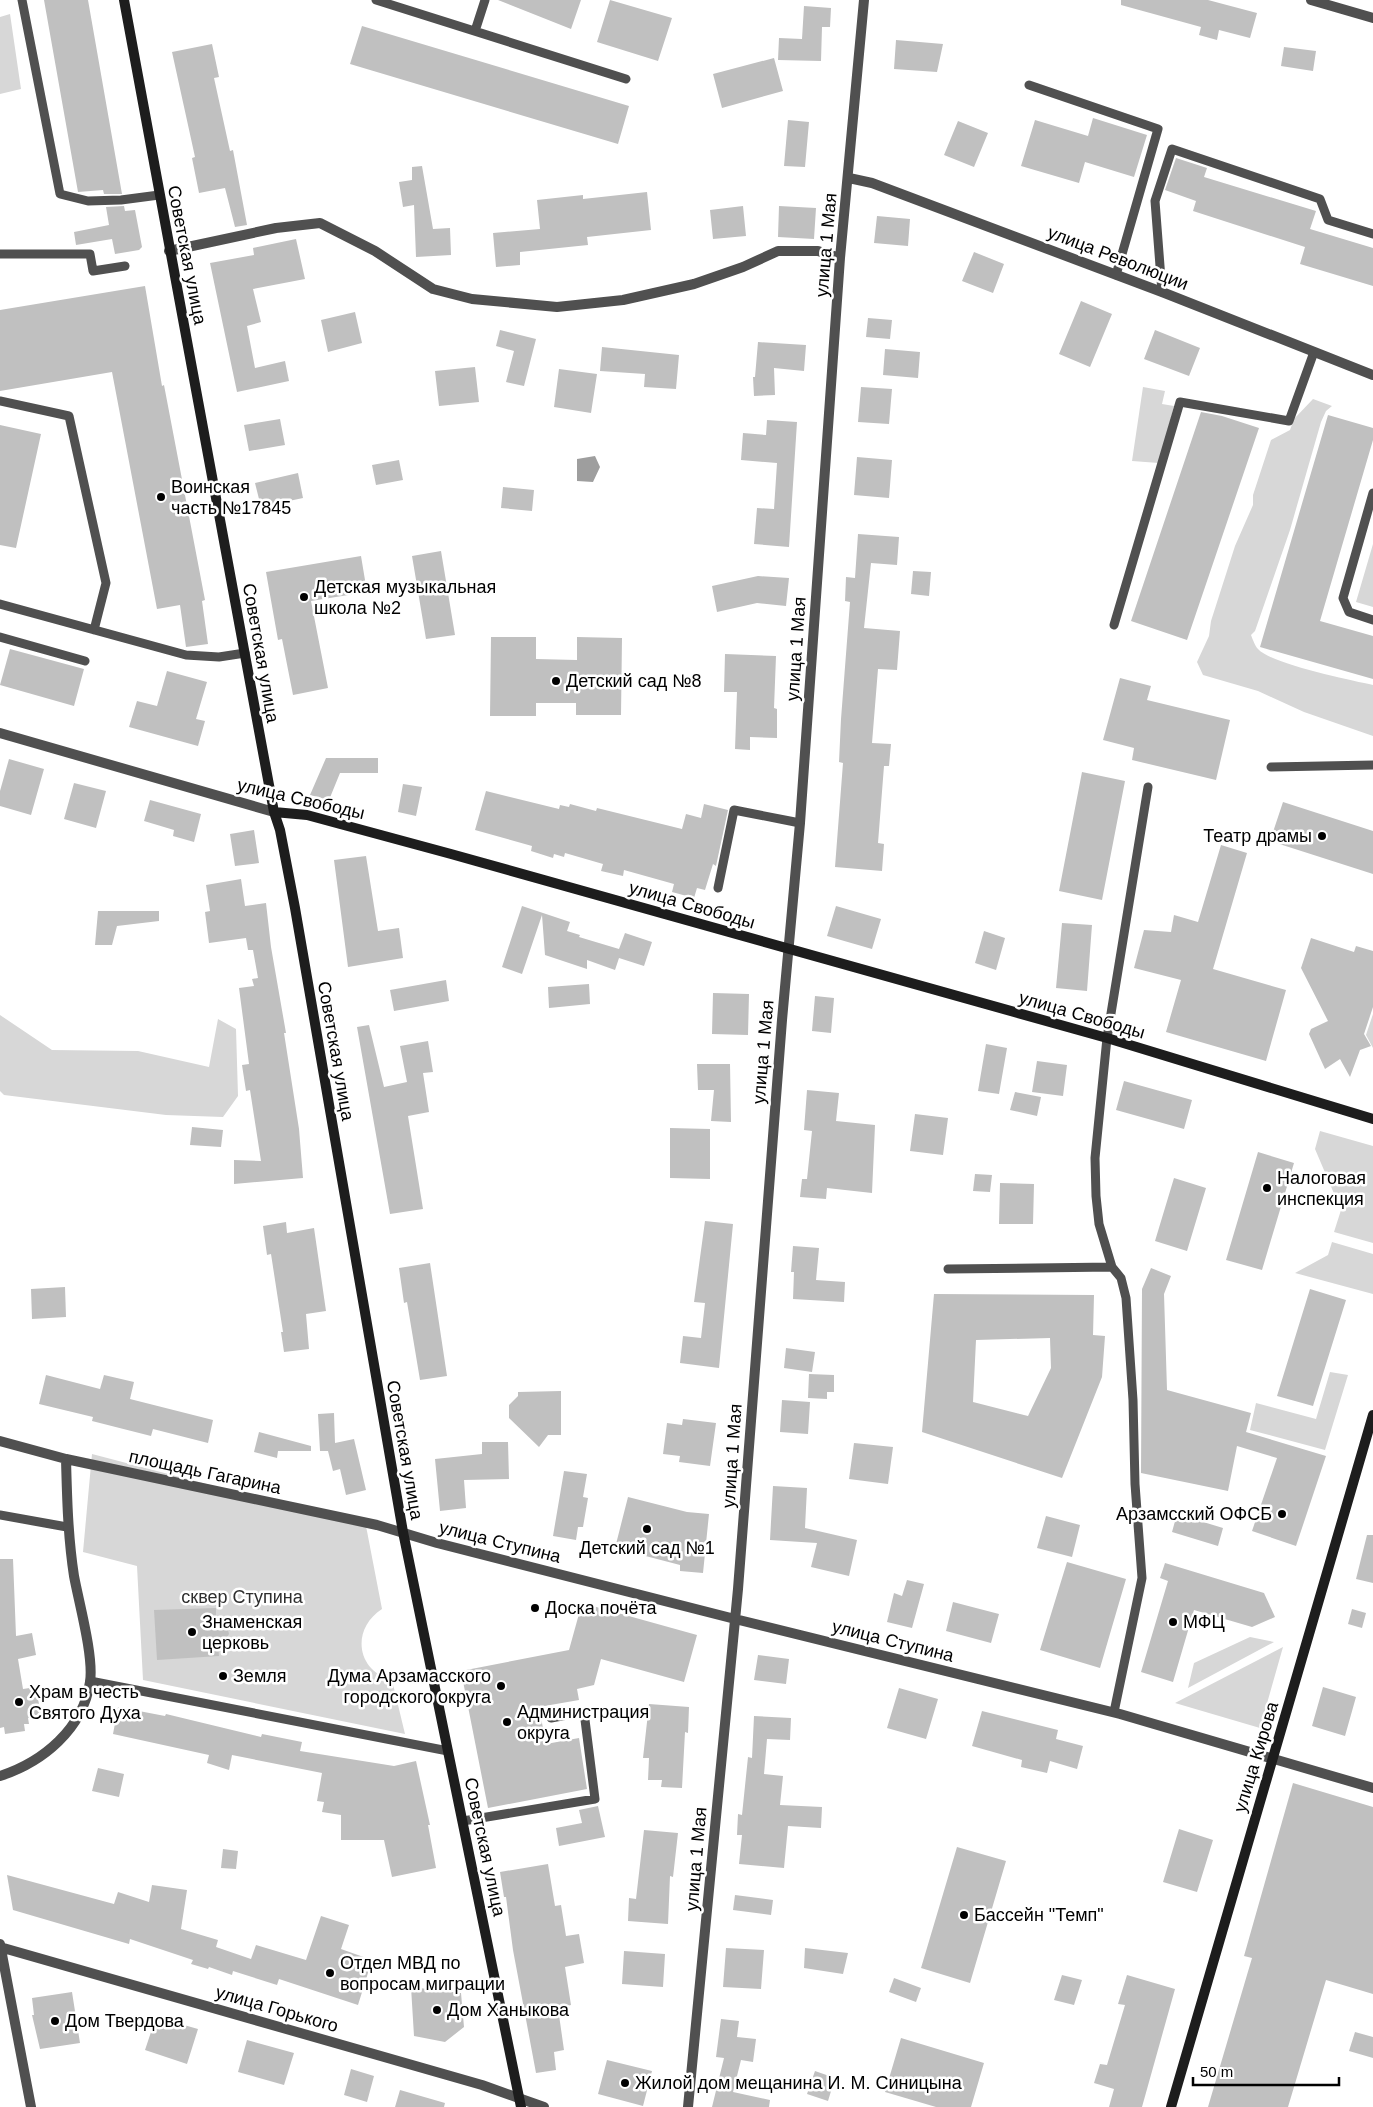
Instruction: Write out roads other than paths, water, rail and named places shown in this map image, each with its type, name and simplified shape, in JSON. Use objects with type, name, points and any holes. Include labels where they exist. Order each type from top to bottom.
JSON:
[{"type":"street","name":"Советская улица","points":[[124,0],[274,812],[280,830],[295,908],[403,1532],[520,2103]]},
{"type":"street","name":"улица 1 Мая","points":[[688,2107],[735,1619],[788,950],[800,823],[840,258],[849,178],[864,0]]},
{"type":"street","points":[[1311,0],[1337,4],[1373,18]]},
{"type":"street","name":"улица Революции","points":[[849,178],[872,184],[1162,292],[1373,375]]},
{"type":"street","points":[[169,251],[276,228],[320,223],[375,251],[434,289],[472,299],[557,307],[623,300],[694,284],[743,267],[778,251],[818,251],[840,258]]},
{"type":"street","name":"улица Свободы","points":[[0,733],[274,812],[307,815],[326,820],[1106,1038],[1373,1119]]},
{"type":"street","name":"улица Кирова","points":[[1170,2107],[1373,1415]]},
{"type":"street","name":"площадь Гагарина","points":[[0,1441],[66,1458],[403,1532]]},
{"type":"street","points":[[0,1776],[15,1771],[53,1748],[78,1720],[90,1681],[88,1651],[68,1527],[66,1458]]},
{"type":"street","name":"улица Ступина","points":[[403,1532],[735,1619],[1114,1712],[1272,1760],[1373,1788]]},
{"type":"street","points":[[0,1946],[31,2107]]},
{"type":"street","name":"улица Горького","points":[[0,1946],[482,2085],[520,2103],[544,2107]]},
{"type":"lane","points":[[22,0],[60,194],[88,201],[121,200],[159,195]]},
{"type":"lane","points":[[376,0],[626,79]]},
{"type":"lane","points":[[475,31],[485,0]]},
{"type":"lane","points":[[1029,85],[1158,129],[1116,275]]},
{"type":"lane","points":[[1162,292],[1155,201],[1172,149],[1320,199],[1328,220],[1373,234]]},
{"type":"lane","points":[[0,254],[90,254],[93,271],[125,266]]},
{"type":"lane","points":[[1114,625],[1180,402],[1289,421],[1314,352]]},
{"type":"lane","points":[[0,401],[69,416],[106,583],[94,630]]},
{"type":"lane","points":[[1373,493],[1343,598],[1349,612],[1373,620]]},
{"type":"lane","points":[[0,604],[186,655],[219,657],[245,653]]},
{"type":"lane","points":[[0,637],[85,661]]},
{"type":"lane","points":[[1270,766],[1373,765]]},
{"type":"lane","points":[[1114,1712],[1142,1578],[1134,1484],[1133,1400],[1126,1298],[1121,1278],[1112,1267],[1100,1224],[1096,1196],[1095,1158],[1106,1038],[1148,787]]},
{"type":"lane","points":[[718,888],[734,810],[800,823]]},
{"type":"lane","points":[[948,1269],[1112,1267]]},
{"type":"lane","points":[[0,1515],[68,1527]]},
{"type":"lane","points":[[90,1681],[448,1751]]},
{"type":"lane","points":[[463,1821],[595,1799],[584,1712],[551,1718]]},
{"type":"place","name":"Воинская часть №17845","points":[[161,497]]},
{"type":"place","name":"Детская музыкальная школа №2","points":[[304,597]]},
{"type":"place","name":"Детский сад №8","points":[[556,681]]},
{"type":"place","name":"Театр драмы","points":[[1322,836]]},
{"type":"place","name":"Налоговая инспекция","points":[[1267,1188]]},
{"type":"place","name":"Арзамсский ОФСБ","points":[[1282,1514]]},
{"type":"place","name":"Детский сад №1","points":[[647,1529]]},
{"type":"place","name":"Доска почёта","points":[[535,1608]]},
{"type":"place","name":"МФЦ","points":[[1173,1622]]},
{"type":"place","name":"Знаменская церковь","points":[[192,1632]]},
{"type":"place","name":"Земля","points":[[223,1676]]},
{"type":"place","name":"Дума Арзамасского городского округа","points":[[501,1686]]},
{"type":"place","name":"Храм в честь Святого Духа","points":[[19,1702]]},
{"type":"place","name":"Администрация округа","points":[[507,1722]]},
{"type":"place","name":"Бассейн \"Темп\"","points":[[964,1915]]},
{"type":"place","name":"Отдел МВД по вопросам миграции","points":[[330,1973]]},
{"type":"place","name":"Дом Ханыкова","points":[[437,2010]]},
{"type":"place","name":"Дом Твердова","points":[[55,2021]]},
{"type":"place","name":"Жилой дом мещанина И. М. Синицына","points":[[625,2083]]},
{"type":"park label","name":"сквер Ступина","points":[[242,1597]]}]
